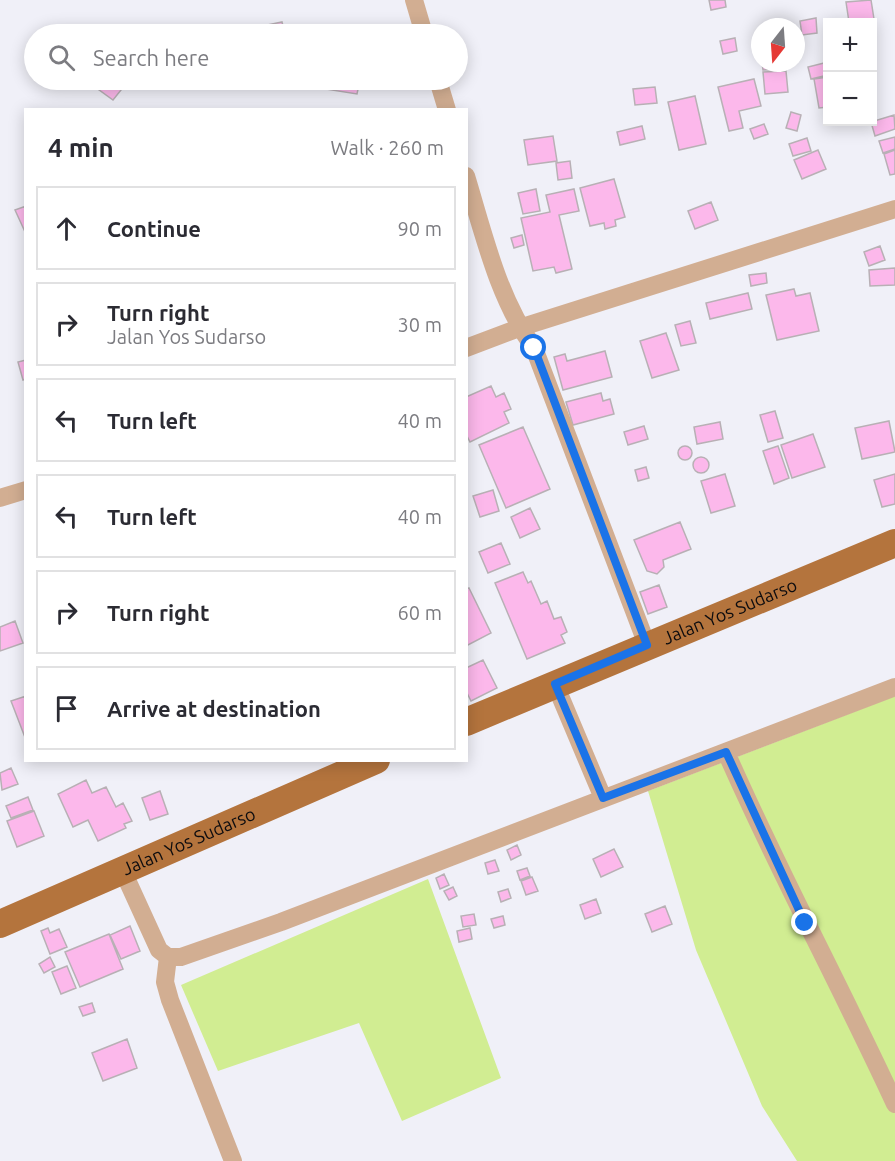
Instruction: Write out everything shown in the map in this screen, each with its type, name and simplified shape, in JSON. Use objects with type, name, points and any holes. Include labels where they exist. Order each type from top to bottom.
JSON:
[{"type":"main road","name":"Jalan Yos Sudarso","points":[[468,721],[895,543]]},
{"type":"main road","name":"Jalan Yos Sudarso","points":[[0,924],[371,762]]},
{"type":"street","points":[[414,0],[421,24]]},
{"type":"street","points":[[441,90],[446,108]]},
{"type":"street","points":[[468,183],[490,256],[519,328],[534,348],[647,645]]},
{"type":"street","points":[[468,347],[519,328],[895,209]]},
{"type":"street","points":[[0,498],[24,491]]},
{"type":"street","points":[[555,684],[603,798]]},
{"type":"street","points":[[122,869],[159,951],[168,957],[181,957],[228,942],[895,687]]},
{"type":"street","points":[[726,752],[805,923],[836,977],[895,1104]]},
{"type":"street","points":[[168,957],[165,982],[170,1000],[233,1161]]},
{"type":"green space","points":[[895,696],[895,1161],[797,1161],[762,1106],[696,950],[648,791]]},
{"type":"green space","points":[[428,879],[501,1078],[402,1121],[359,1023],[218,1071],[181,985]]},
{"type":"building","points":[[709,0],[725,0],[726,7],[711,10]]},
{"type":"building","points":[[871,0],[874,18],[848,18],[846,2]]},
{"type":"building","points":[[816,18],[817,33],[805,35],[805,20]]},
{"type":"building","points":[[735,38],[737,51],[723,54],[720,41]]},
{"type":"building","points":[[823,63],[823,76],[811,79],[808,67]]},
{"type":"building","points":[[763,72],[786,72],[788,92],[765,94]]},
{"type":"building","points":[[823,78],[823,108],[819,108],[814,79]]},
{"type":"building","points":[[754,79],[761,106],[739,111],[743,128],[729,131],[718,87]]},
{"type":"building","points":[[655,87],[657,103],[635,105],[633,89]]},
{"type":"building","points":[[99,90],[121,90],[113,100]]},
{"type":"building","points":[[332,90],[358,90],[357,94]]},
{"type":"building","points":[[695,96],[706,144],[679,150],[668,102]]},
{"type":"building","points":[[791,112],[801,115],[797,131],[786,128]]},
{"type":"building","points":[[894,115],[895,129],[875,136],[872,126],[877,126],[877,120]]},
{"type":"building","points":[[764,124],[768,134],[754,139],[750,129]]},
{"type":"building","points":[[642,126],[645,139],[620,145],[617,132]]},
{"type":"building","points":[[553,136],[557,161],[528,165],[524,140]]},
{"type":"building","points":[[895,137],[895,149],[883,153],[879,141]]},
{"type":"building","points":[[807,138],[811,151],[793,156],[789,144]]},
{"type":"building","points":[[818,150],[826,169],[802,179],[794,160]]},
{"type":"building","points":[[895,150],[895,174],[890,175],[884,154]]},
{"type":"building","points":[[570,161],[572,178],[558,180],[556,163]]},
{"type":"building","points":[[614,179],[625,217],[615,220],[616,226],[605,229],[604,223],[590,226],[580,188]]},
{"type":"building","points":[[536,189],[540,211],[523,214],[518,193]]},
{"type":"building","points":[[574,189],[579,211],[559,215],[572,269],[556,273],[554,267],[533,271],[521,218],[550,212],[546,195]]},
{"type":"building","points":[[711,202],[718,220],[695,229],[688,211]]},
{"type":"building","points":[[24,207],[24,230],[15,210]]},
{"type":"building","points":[[522,235],[524,245],[514,248],[511,238]]},
{"type":"building","points":[[880,246],[885,260],[869,266],[864,252]]},
{"type":"building","points":[[895,268],[895,285],[870,286],[869,270]]},
{"type":"building","points":[[766,273],[767,283],[751,286],[749,275]]},
{"type":"building","points":[[794,289],[796,296],[810,293],[819,331],[777,340],[766,295]]},
{"type":"building","points":[[748,293],[752,309],[710,319],[706,303]]},
{"type":"building","points":[[690,321],[696,343],[681,346],[675,325]]},
{"type":"building","points":[[666,333],[679,370],[652,378],[640,341]]},
{"type":"building","points":[[605,351],[612,377],[563,390],[554,357],[565,354],[567,361]]},
{"type":"building","points":[[24,360],[23,380],[18,362]]},
{"type":"building","points":[[491,386],[496,397],[504,393],[511,409],[504,412],[509,423],[470,442],[468,438],[468,396]]},
{"type":"building","points":[[601,393],[603,401],[610,399],[614,414],[573,425],[566,402]]},
{"type":"building","points":[[775,411],[783,438],[768,442],[760,415]]},
{"type":"building","points":[[889,421],[895,452],[862,459],[855,428]]},
{"type":"building","points":[[720,422],[723,439],[697,444],[694,427]]},
{"type":"building","points":[[644,426],[648,439],[628,445],[624,432]]},
{"type":"building","points":[[523,427],[550,489],[506,508],[479,445]]},
{"type":"building","points":[[813,434],[825,467],[792,478],[781,445]]},
{"type":"building","points":[[682,446],[688,446],[692,453],[688,460],[682,460],[678,456],[678,450]]},
{"type":"building","points":[[778,446],[789,478],[774,484],[763,451]]},
{"type":"building","points":[[701,457],[709,465],[701,473],[693,465]]},
{"type":"building","points":[[646,467],[649,478],[638,481],[635,470]]},
{"type":"building","points":[[725,474],[735,506],[711,513],[701,481]]},
{"type":"building","points":[[895,474],[895,504],[882,507],[874,480]]},
{"type":"building","points":[[493,490],[499,511],[480,517],[473,496]]},
{"type":"building","points":[[530,508],[540,529],[520,538],[511,517]]},
{"type":"building","points":[[680,522],[691,549],[663,560],[664,567],[657,574],[647,571],[634,540]]},
{"type":"building","points":[[501,543],[510,564],[488,573],[479,552]]},
{"type":"building","points":[[523,572],[528,583],[531,581],[541,604],[547,601],[554,619],[561,617],[567,632],[561,635],[565,643],[527,659],[495,583]]},
{"type":"building","points":[[659,585],[667,607],[648,614],[640,592]]},
{"type":"building","points":[[468,588],[491,633],[468,645]]},
{"type":"building","points":[[15,621],[23,643],[0,651],[0,627]]},
{"type":"building","points":[[483,660],[497,688],[471,701],[468,695],[468,667]]},
{"type":"building","points":[[24,697],[24,735],[11,701]]},
{"type":"building","points":[[11,768],[18,784],[2,790],[0,773]]},
{"type":"building","points":[[86,780],[92,793],[106,787],[116,807],[123,803],[132,821],[124,824],[126,828],[98,841],[88,820],[73,827],[58,794]]},
{"type":"building","points":[[160,791],[168,814],[150,820],[142,798]]},
{"type":"building","points":[[28,797],[33,810],[11,818],[6,806]]},
{"type":"building","points":[[34,811],[44,836],[17,847],[7,821]]},
{"type":"building","points":[[517,845],[521,855],[511,860],[507,850]]},
{"type":"building","points":[[614,849],[623,867],[601,877],[593,859]]},
{"type":"building","points":[[495,860],[499,871],[488,874],[485,863]]},
{"type":"building","points":[[527,868],[530,876],[520,880],[517,871]]},
{"type":"building","points":[[444,874],[449,885],[440,889],[436,878]]},
{"type":"building","points":[[532,877],[538,891],[526,895],[521,881]]},
{"type":"building","points":[[453,887],[457,896],[449,900],[444,891]]},
{"type":"building","points":[[508,889],[511,898],[501,902],[498,892]]},
{"type":"building","points":[[596,899],[601,913],[585,919],[580,905]]},
{"type":"building","points":[[665,906],[672,924],[652,932],[645,914]]},
{"type":"building","points":[[474,914],[476,925],[463,927],[461,916]]},
{"type":"building","points":[[503,916],[505,925],[494,928],[491,919]]},
{"type":"building","points":[[130,926],[140,951],[121,959],[110,935]]},
{"type":"building","points":[[48,928],[50,933],[59,929],[67,947],[50,954],[41,931]]},
{"type":"building","points":[[470,928],[472,939],[459,942],[457,931]]},
{"type":"building","points":[[109,934],[123,969],[80,987],[65,952]]},
{"type":"building","points":[[50,957],[55,967],[44,973],[39,964]]},
{"type":"building","points":[[67,966],[76,988],[61,994],[52,972]]},
{"type":"building","points":[[92,1003],[95,1012],[83,1016],[79,1007]]},
{"type":"building","points":[[127,1039],[137,1068],[103,1081],[92,1053]]},
{"type":"route","points":[[534,348],[609,540],[647,645],[555,684],[603,798],[726,752],[805,923]]}]
